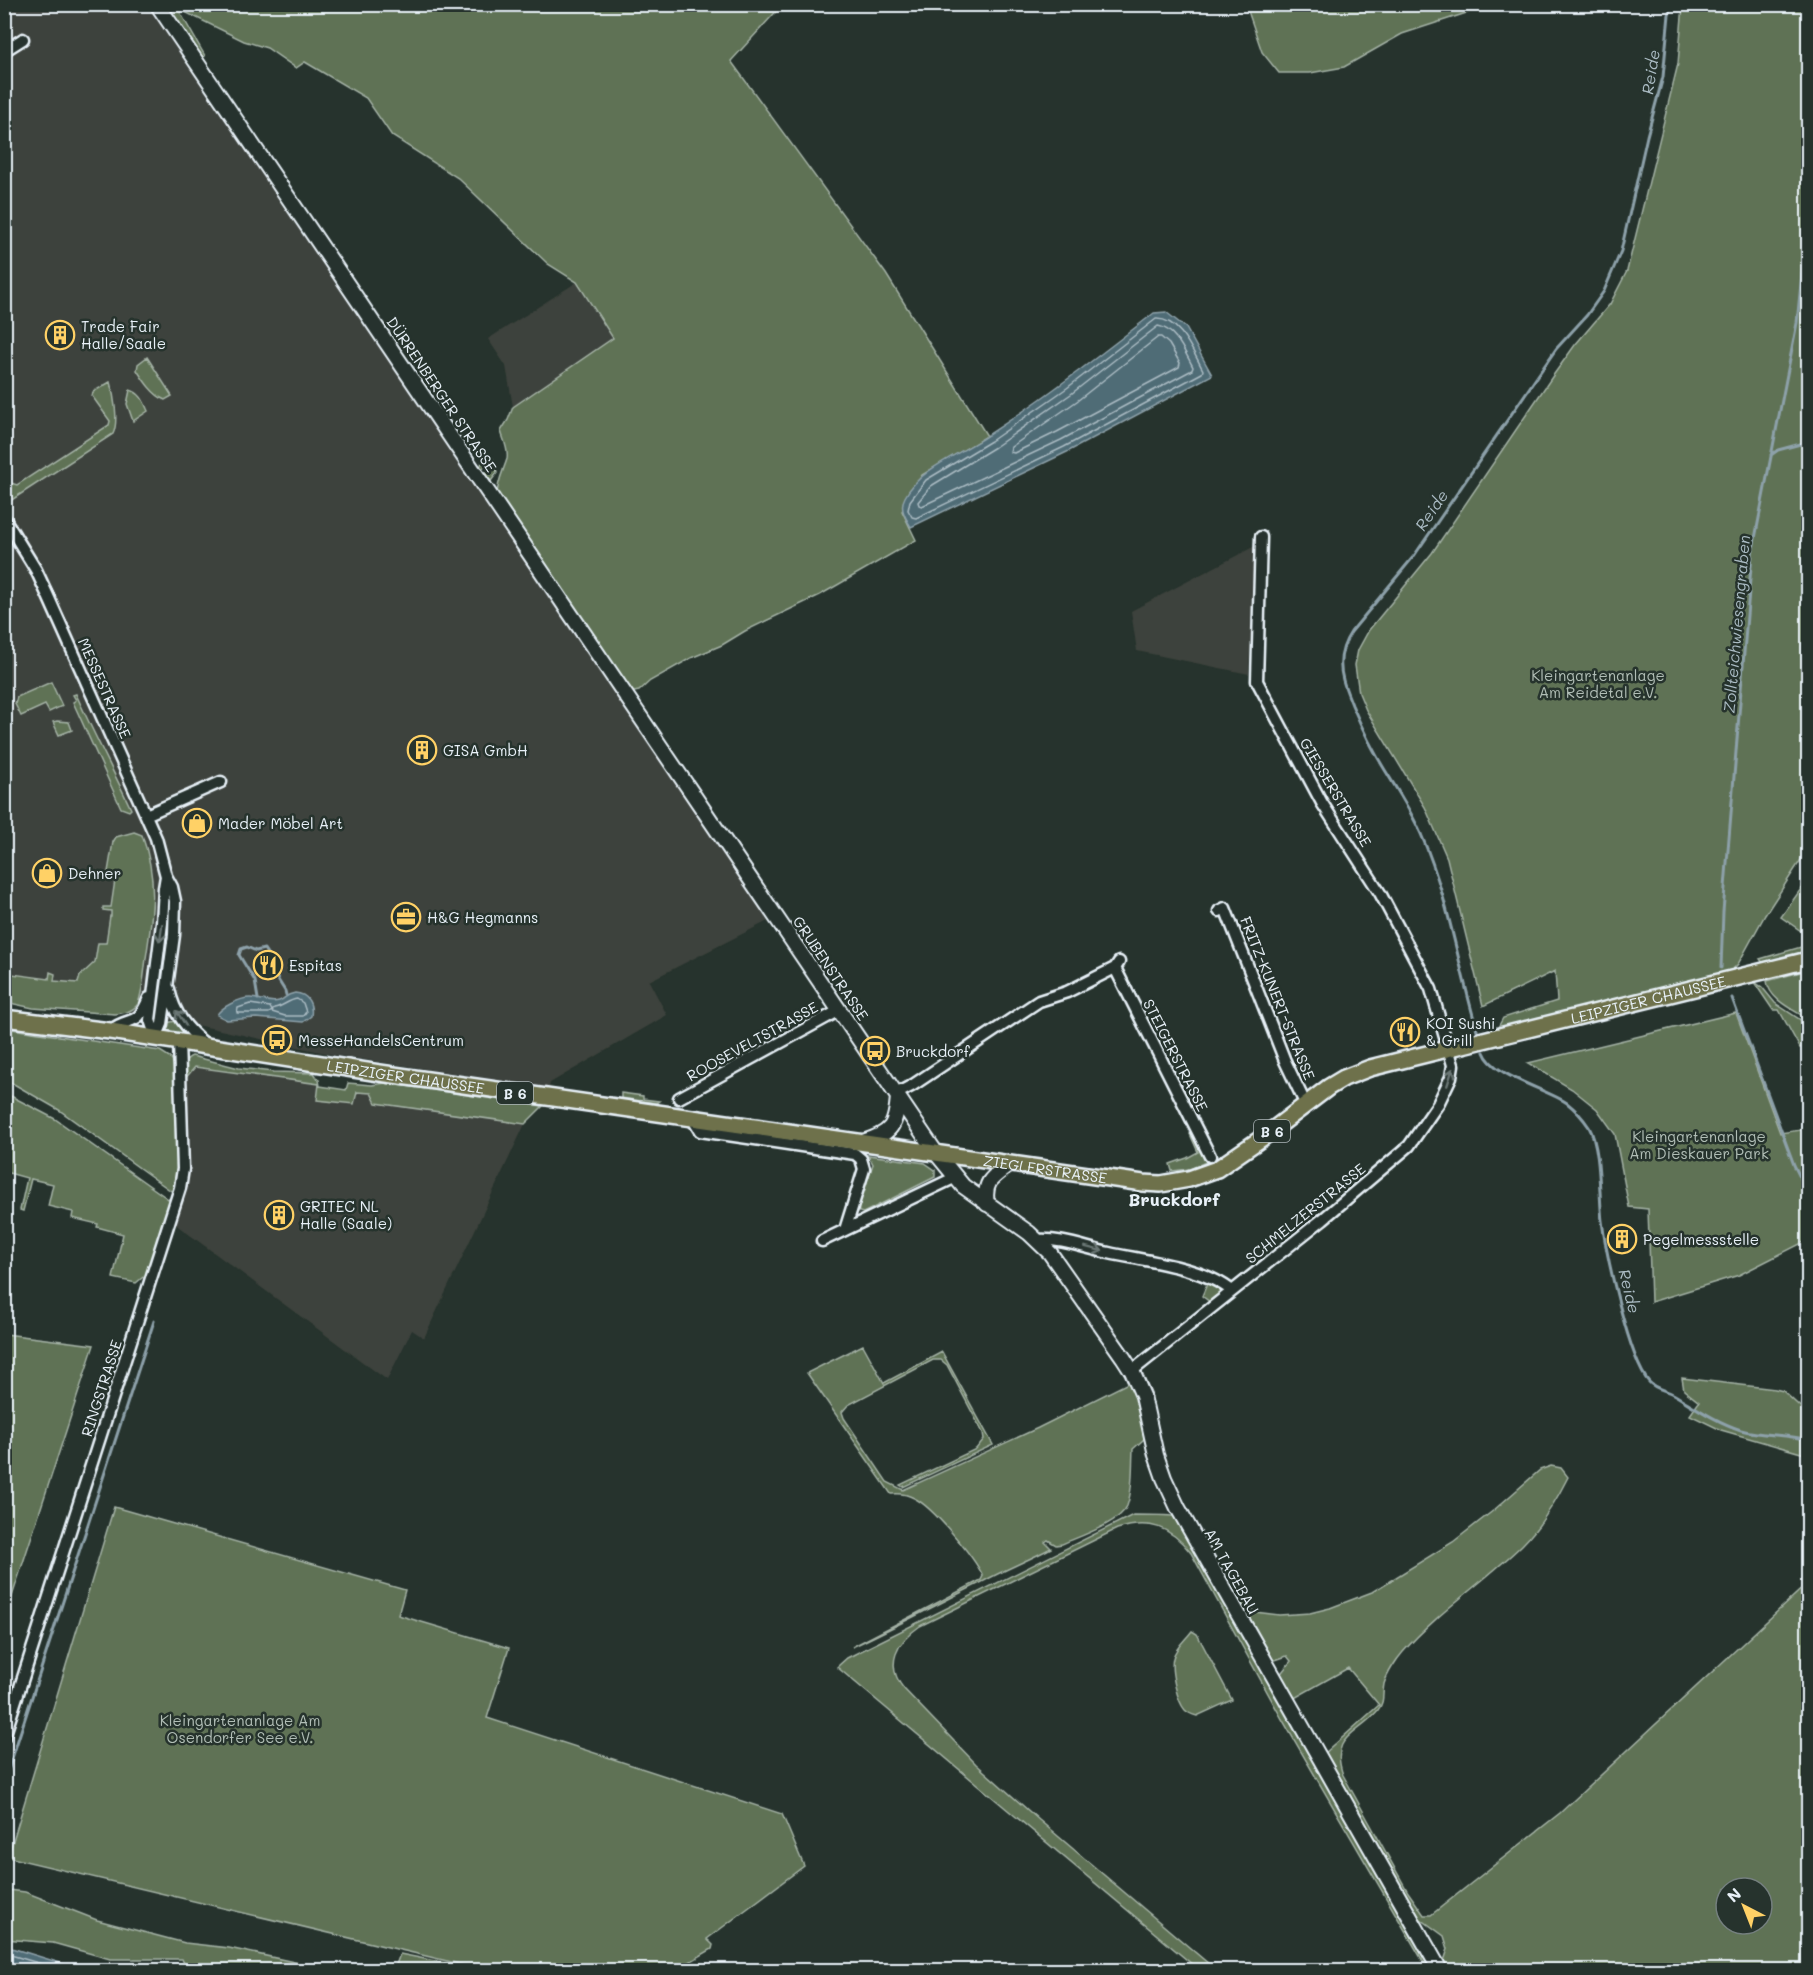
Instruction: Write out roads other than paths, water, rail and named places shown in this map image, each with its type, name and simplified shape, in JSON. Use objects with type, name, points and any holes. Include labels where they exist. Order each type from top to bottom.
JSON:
[{"type":"main road","name":"LEIPZIGER CHAUSSEE","points":[[1473,1044],[1809,960]]},
{"type":"main road","name":"B 6","points":[[4,1018],[156,1038]]},
{"type":"main road","name":"LEIPZIGER CHAUSSEE","points":[[156,1038],[656,1113]]},
{"type":"main road","name":"ZIEGLERSTRASSE","points":[[656,1113],[861,1149],[936,1153],[1009,1165],[1161,1184],[1190,1179],[1217,1169],[1329,1087],[1356,1073],[1473,1044]]},
{"type":"street","name":"DÜRRENBERGER STRASSE","points":[[157,4],[699,802]]},
{"type":"street","points":[[4,51],[23,39]]},
{"type":"street","name":"MESSESTRASSE","points":[[4,518],[22,545],[44,587],[156,838],[166,876],[172,887],[175,901],[174,935],[162,1024],[156,1038]]},
{"type":"street","name":"GIESSERSTRASSE","points":[[1261,537],[1257,681],[1322,803],[1380,893],[1431,989],[1448,1049]]},
{"type":"street","points":[[146,816],[221,783]]},
{"type":"street","name":"GRUBENSTRASSE","points":[[699,802],[936,1153]]},
{"type":"street","name":"MESSESTRASSE","points":[[156,1038],[150,1020],[166,876]]},
{"type":"street","name":"FRITZ-KUNERT-STRASSE","points":[[1219,911],[1225,908],[1285,1061],[1306,1105]]},
{"type":"street","name":"STEIGERSTRASSE","points":[[897,1095],[1039,1001],[1067,992],[1117,965],[1210,1156]]},
{"type":"street","name":"MESSESTRASSE","points":[[168,983],[178,1016],[195,1036],[207,1045]]},
{"type":"street","name":"MESSESTRASSE","points":[[110,1031],[119,1023],[128,1023],[139,1018],[153,989]]},
{"type":"street","name":"ROOSEVELTSTRASSE","points":[[679,1098],[840,1010]]},
{"type":"street","name":"RINGSTRASSE","points":[[4,1737],[180,1188],[183,1169],[179,1041]]},
{"type":"street","name":"SCHMELZERSTRASSE","points":[[1132,1371],[1323,1219],[1409,1146],[1438,1104],[1451,1077],[1453,1065],[1448,1049]]},
{"type":"street","points":[[845,1230],[864,1169],[861,1149],[882,1136],[891,1126],[895,1118],[897,1095]]},
{"type":"street","name":"AM TAGEBAU","points":[[936,1153],[956,1177],[987,1204],[1037,1240],[1050,1253],[1132,1371],[1143,1396],[1156,1455],[1178,1508],[1440,1971]]},
{"type":"street","points":[[987,1204],[985,1194],[992,1178],[1009,1165]]},
{"type":"street","points":[[822,1241],[956,1177]]},
{"type":"street","points":[[1037,1240],[1050,1239],[1107,1253],[1172,1265],[1223,1284],[1232,1291]]},
{"type":"water","points":[[1166,312],[1186,328],[1212,375],[1067,452],[911,527],[904,512],[903,501],[921,477],[1031,406],[1154,313]]},
{"type":"water","points":[[295,993],[303,995],[311,1007],[311,1016],[303,1022],[256,1018],[227,1020],[217,1015],[231,1003],[241,1000],[250,998],[275,1002]]},
{"type":"water","points":[[5,1946],[83,1970],[5,1970]]},
{"type":"waterway","name":"Reide","points":[[1477,1030],[1446,906],[1430,858],[1413,817],[1376,754],[1352,705],[1341,673],[1341,655],[1351,632],[1414,556],[1556,349],[1587,315],[1604,291],[1621,251],[1663,77],[1670,4]]},
{"type":"waterway","name":"Zollteichwiesengraben","points":[[1721,968],[1723,912],[1752,554],[1797,323],[1808,214]]},
{"type":"waterway","points":[[1771,455],[1778,450],[1808,442]]},
{"type":"waterway","points":[[258,999],[255,981],[239,955],[241,949],[247,947],[256,951],[264,949],[268,955],[270,967],[286,995]]},
{"type":"waterway","name":"Zollteichwiesengraben","points":[[1732,998],[1794,1165],[1808,1189]]},
{"type":"waterway","name":"Reide","points":[[1484,1052],[1489,1061],[1509,1075],[1567,1103],[1589,1127],[1596,1147],[1602,1221],[1613,1280],[1626,1330],[1641,1370],[1649,1382],[1732,1427],[1749,1432],[1808,1440]]},
{"type":"waterway","points":[[4,1783],[154,1321]]},
{"type":"place","name":"Trade Fair Halle/Saale","points":[[60,335]]},
{"type":"place","name":"GISA GmbH","points":[[422,750]]},
{"type":"place","name":"Mader Möbel Art","points":[[197,823]]},
{"type":"place","name":"Dehner","points":[[47,873]]},
{"type":"place","name":"H&G Hegmanns","points":[[406,917]]},
{"type":"place","name":"Espitas","points":[[268,965]]},
{"type":"place","name":"KOI Sushi & Grill","points":[[1405,1032]]},
{"type":"place","name":"MesseHandelsCentrum","points":[[277,1040]]},
{"type":"place","name":"Bruckdorf","points":[[875,1051]]},
{"type":"place","name":"GRITEC NL Halle (Saale)","points":[[279,1215]]},
{"type":"place","name":"Pegelmessstelle","points":[[1622,1239]]},
{"type":"district","name":"Bruckdorf","points":[[1174,1199]]},
{"type":"park label","name":"Kleingartenanlage Am Reidetal e.V.","points":[[1598,684]]},
{"type":"park label","name":"Kleingartenanlage Am Dieskauer Park","points":[[1699,1144]]},
{"type":"park label","name":"Kleingartenanlage Am Osendorfer See e.V.","points":[[240,1728]]}]
